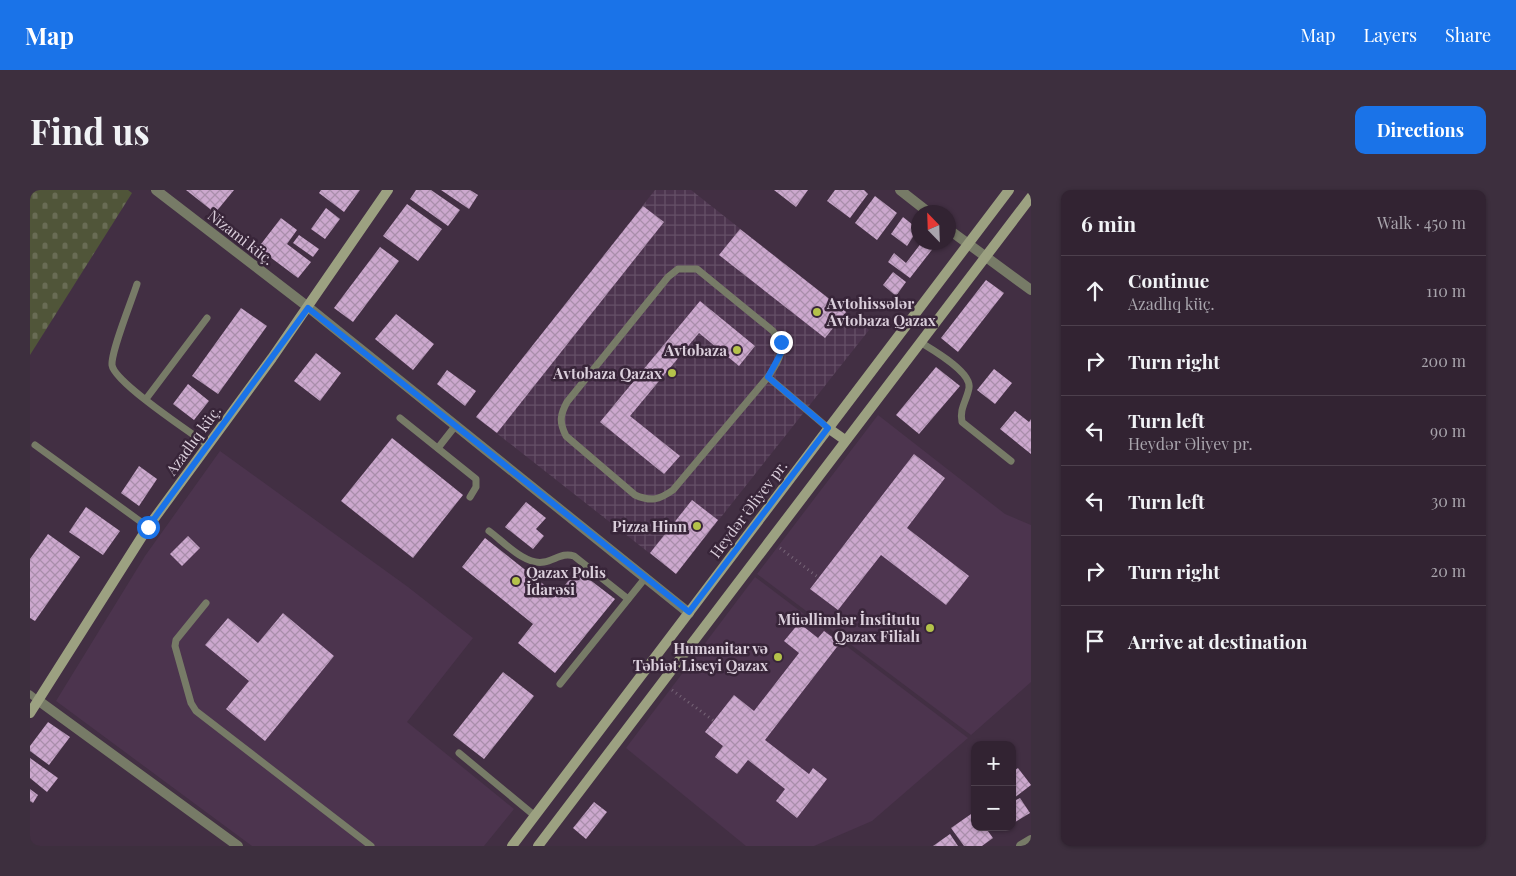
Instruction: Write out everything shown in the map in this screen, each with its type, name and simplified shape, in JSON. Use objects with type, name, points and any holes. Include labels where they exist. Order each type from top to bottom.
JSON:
[{"type":"main road","name":"Azadlıq küç.","points":[[30,712],[39,701],[148,527],[308,308],[388,190]]},
{"type":"main road","name":"Heydər Əliyev pr.","points":[[512,846],[1009,190]]},
{"type":"main road","points":[[538,846],[1031,197]]},
{"type":"main road","points":[[828,428],[845,440]]},
{"type":"street","name":"Nizami küç.","points":[[156,190],[456,425],[689,612]]},
{"type":"street","points":[[900,190],[919,205]]},
{"type":"street","points":[[956,235],[1031,290]]},
{"type":"street","points":[[39,701],[238,846]]},
{"type":"street","points":[[1021,846],[1031,840]]},
{"type":"lane","points":[[678,269],[697,269],[773,331],[781,342],[781,353],[768,377],[673,490],[661,499],[648,501],[635,495],[566,436],[561,425],[560,414],[567,402],[668,276],[678,269]]},
{"type":"lane","points":[[137,284],[112,364],[115,374],[146,400],[208,445]]},
{"type":"lane","points":[[146,400],[207,318]]},
{"type":"lane","points":[[920,342],[966,375],[970,386],[960,415],[962,422],[1011,461]]},
{"type":"lane","points":[[768,377],[828,428]]},
{"type":"lane","points":[[400,418],[476,479],[476,488],[470,497]]},
{"type":"lane","points":[[438,448],[456,425]]},
{"type":"lane","points":[[35,445],[148,527]]},
{"type":"lane","points":[[489,531],[529,560],[542,562],[568,553],[628,599]]},
{"type":"lane","points":[[560,684],[646,577]]},
{"type":"lane","points":[[206,603],[176,640],[175,646],[191,703],[196,711],[371,846]]},
{"type":"lane","points":[[30,694],[39,701]]},
{"type":"lane","points":[[460,753],[535,816]]},
{"type":"path","points":[[769,540],[819,578]]},
{"type":"path","points":[[661,682],[714,721]]},
{"type":"shaded area","name":"Avtobaza Qazax","points":[[655,190],[691,190],[869,330],[676,574],[476,417]]},
{"type":"shaded area","name":"Müəllimlər İnstitutu Qazax Filialı","points":[[878,415],[1005,514],[1031,525],[1031,682],[971,735],[757,574]]},
{"type":"shaded area","points":[[220,451],[408,587],[473,638],[407,722],[514,809],[484,846],[252,846],[56,701],[145,556]]},
{"type":"shaded area","name":"Humanitar və Təbiət Liseyi Qazax","points":[[755,577],[968,738],[872,821],[814,846],[746,846],[626,748]]},
{"type":"green space","points":[[30,190],[128,190],[132,193],[30,355]]},
{"type":"building","points":[[186,190],[234,190],[215,213]]},
{"type":"building","points":[[321,190],[360,190],[344,212],[319,193]]},
{"type":"building","points":[[416,190],[431,190],[460,210],[448,226],[410,199]]},
{"type":"building","points":[[441,190],[470,190],[478,195],[469,209]]},
{"type":"building","points":[[774,190],[808,190],[796,207]]},
{"type":"building","points":[[835,190],[864,190],[868,194],[850,218],[827,201]]},
{"type":"building","points":[[875,196],[897,213],[877,240],[855,223]]},
{"type":"building","points":[[407,204],[442,229],[418,261],[383,236]]},
{"type":"building","points":[[643,206],[664,222],[497,433],[476,417]]},
{"type":"building","points":[[326,208],[340,219],[325,239],[311,229]]},
{"type":"building","points":[[903,217],[911,223],[911,240],[907,246],[891,234]]},
{"type":"building","points":[[281,218],[297,230],[287,244],[311,262],[298,278],[258,248]]},
{"type":"building","points":[[740,229],[846,312],[825,338],[719,255]]},
{"type":"building","points":[[299,235],[319,249],[313,257],[293,243]]},
{"type":"building","points":[[380,247],[399,261],[353,322],[334,308]]},
{"type":"building","points":[[916,250],[932,250],[910,278],[888,262],[894,253],[906,263]]},
{"type":"building","points":[[893,272],[906,282],[896,296],[883,285]]},
{"type":"building","points":[[986,280],[1004,293],[958,352],[941,338]]},
{"type":"building","points":[[700,301],[755,346],[739,366],[699,333],[630,416],[680,456],[664,474],[600,422]]},
{"type":"building","points":[[241,308],[267,326],[218,394],[192,376]]},
{"type":"building","points":[[396,314],[434,344],[413,370],[375,339]]},
{"type":"building","points":[[316,353],[341,373],[320,401],[294,381]]},
{"type":"building","points":[[936,367],[960,386],[919,434],[896,415]]},
{"type":"building","points":[[994,369],[1012,383],[995,404],[977,390]]},
{"type":"building","points":[[447,370],[476,391],[465,406],[437,384]]},
{"type":"building","points":[[188,384],[209,401],[194,420],[173,404]]},
{"type":"building","points":[[1015,411],[1029,422],[1031,419],[1031,454],[1000,429]]},
{"type":"building","points":[[392,438],[463,495],[413,558],[341,501]]},
{"type":"building","points":[[914,454],[945,478],[907,528],[969,576],[946,605],[881,555],[838,610],[810,589]]},
{"type":"building","points":[[139,466],[157,479],[139,506],[121,493]]},
{"type":"building","points":[[692,500],[718,520],[676,574],[650,553]]},
{"type":"building","points":[[526,502],[546,518],[536,529],[544,536],[533,549],[505,527]]},
{"type":"building","points":[[86,507],[120,531],[103,555],[69,532]]},
{"type":"building","points":[[48,534],[80,557],[35,621],[30,618],[30,559]]},
{"type":"building","points":[[188,536],[200,548],[182,566],[170,554]]},
{"type":"building","points":[[485,538],[557,595],[577,570],[615,599],[555,673],[518,643],[533,624],[462,567]]},
{"type":"building","points":[[283,613],[334,656],[265,741],[226,709],[249,681],[205,645],[228,618],[258,643]]},
{"type":"building","points":[[799,623],[818,638],[824,631],[840,643],[765,740],[809,774],[813,768],[827,779],[797,818],[776,801],[785,789],[748,760],[737,774],[715,757],[723,746],[705,732],[734,695],[754,711],[799,653],[784,641]]},
{"type":"building","points":[[503,672],[534,696],[484,759],[453,735]]},
{"type":"building","points":[[48,722],[70,737],[49,765],[30,751],[30,746]]},
{"type":"building","points":[[30,758],[58,778],[47,792],[30,778]]},
{"type":"building","points":[[1018,768],[1031,785],[1016,796],[1016,786],[1016,769]]},
{"type":"building","points":[[30,789],[38,795],[33,803],[30,801]]},
{"type":"building","points":[[1020,798],[1030,813],[1016,822],[1016,800]]},
{"type":"building","points":[[594,802],[607,812],[586,839],[573,828]]},
{"type":"building","points":[[971,814],[971,831],[988,831],[993,838],[982,846],[964,846],[951,828]]},
{"type":"building","points":[[950,834],[958,846],[933,846]]},
{"type":"place","name":"Avtohissələr Avtobaza Qazax","points":[[817,312]]},
{"type":"place","name":"Avtobaza","points":[[737,350]]},
{"type":"place","name":"Avtobaza Qazax","points":[[672,373]]},
{"type":"place","name":"Pizza Hinn","points":[[697,526]]},
{"type":"place","name":"Qazax Polis İdarəsi","points":[[516,581]]},
{"type":"place","name":"Müəllimlər İnstitutu Qazax Filialı","points":[[930,628]]},
{"type":"place","name":"Humanitar və Təbiət Liseyi Qazax","points":[[778,657]]},
{"type":"route","points":[[148,527],[308,308],[689,612],[828,428],[768,377],[777,364],[781,353],[781,342]]}]
